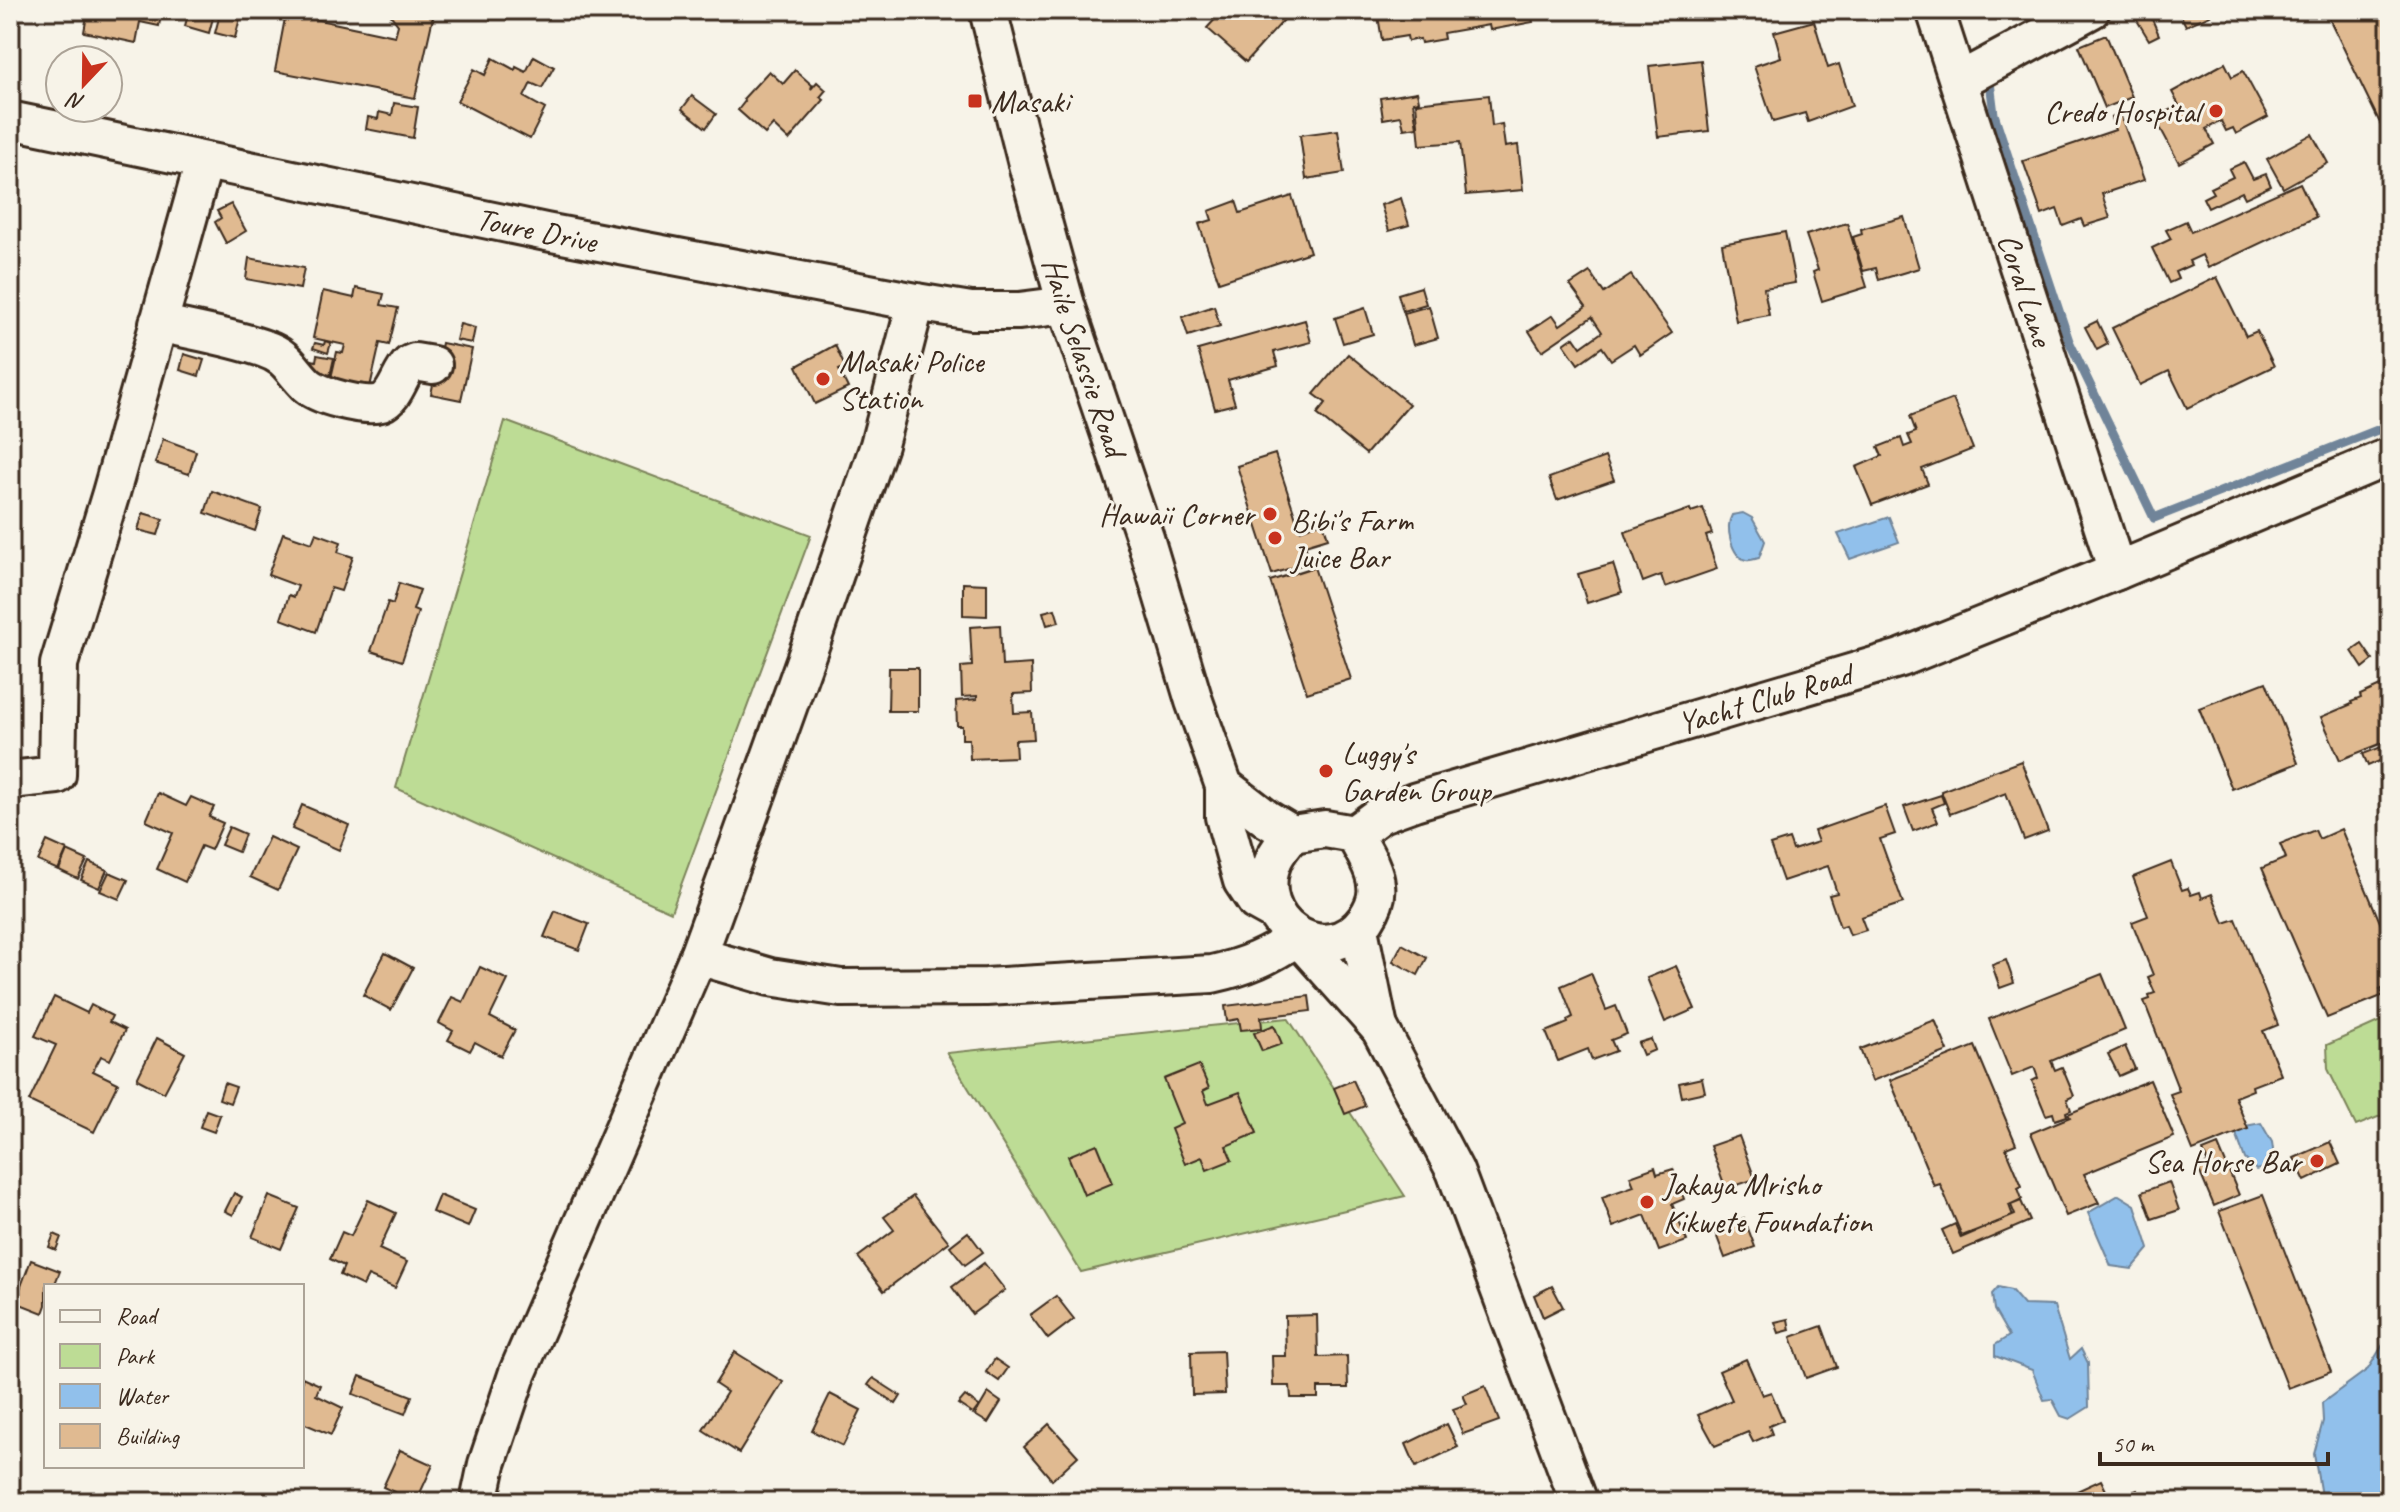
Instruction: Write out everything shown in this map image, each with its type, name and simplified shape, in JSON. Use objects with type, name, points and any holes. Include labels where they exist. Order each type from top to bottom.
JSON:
[{"type":"street","name":"Haile Selassie Road","points":[[988,10],[1066,305],[1224,786]]},
{"type":"street","name":"Coral Lane","points":[[1935,10],[2117,571]]},
{"type":"street","points":[[1959,81],[2091,10]]},
{"type":"street","name":"Toure Drive","points":[[10,120],[546,232],[916,302],[971,311],[1019,311],[1066,305]]},
{"type":"street","points":[[57,775],[59,664],[111,493],[204,162]]},
{"type":"street","points":[[479,1502],[487,1464],[518,1372],[698,956],[879,445],[916,302]]},
{"type":"street","points":[[158,323],[267,349],[286,359],[308,387],[357,403],[383,402],[391,395],[410,364],[433,365]]},
{"type":"street","name":"Yacht Club Road","points":[[1354,834],[1381,814],[1414,802],[1901,658],[2390,456]]},
{"type":"street","points":[[10,761],[57,775]]},
{"type":"street","points":[[10,780],[57,775]]},
{"type":"street","points":[[1224,786],[1224,817],[1242,881],[1256,902],[1319,943],[1341,940],[1359,929],[1373,909],[1382,842],[1414,802]]},
{"type":"street","points":[[1224,786],[1292,834],[1325,829],[1354,834],[1377,885]]},
{"type":"street","points":[[1292,834],[1274,858],[1268,884],[1286,924],[1380,1029],[1455,1171],[1579,1502]]},
{"type":"street","points":[[698,956],[770,977],[841,988],[970,988],[1212,974],[1245,966],[1270,955],[1286,924]]},
{"type":"street","points":[[1359,929],[1380,1029]]},
{"type":"green space","points":[[505,421],[811,535],[671,912],[396,788]]},
{"type":"green space","points":[[1288,1018],[1405,1196],[1081,1272],[947,1053]]},
{"type":"green space","points":[[2387,1018],[2390,1022],[2390,1108],[2388,1113],[2356,1126],[2328,1069],[2327,1045]]},
{"type":"water","points":[[1743,513],[1752,518],[1765,541],[1759,558],[1746,560],[1733,547],[1729,533],[1730,520],[1732,515]]},
{"type":"water","points":[[1889,517],[1899,542],[1850,559],[1838,534]]},
{"type":"water","points":[[2261,1123],[2272,1142],[2275,1165],[2256,1170],[2245,1159],[2234,1128]]},
{"type":"water","points":[[2119,1195],[2135,1205],[2149,1249],[2132,1269],[2111,1266],[2088,1213]]},
{"type":"water","points":[[1998,1287],[2011,1290],[2024,1305],[2054,1306],[2070,1359],[2081,1349],[2088,1363],[2089,1407],[2070,1419],[2061,1416],[2052,1399],[2044,1400],[2032,1370],[1995,1356],[1995,1345],[2009,1336],[1994,1310],[1992,1294]]},
{"type":"water","points":[[2390,1333],[2390,1502],[2322,1502],[2314,1454],[2323,1421],[2322,1403],[2368,1369]]},
{"type":"building","points":[[88,10],[162,10],[159,26],[140,22],[136,43],[84,32]]},
{"type":"building","points":[[189,10],[215,10],[209,33],[185,26]]},
{"type":"building","points":[[221,10],[242,10],[235,38],[215,33]]},
{"type":"building","points":[[387,10],[431,10],[434,13],[415,98],[275,71],[286,13],[395,36],[398,25]]},
{"type":"building","points":[[1213,10],[1292,11],[1246,62],[1207,28],[1219,15]]},
{"type":"building","points":[[1377,10],[1533,10],[1534,13],[1531,13],[1533,22],[1490,30],[1489,25],[1443,33],[1444,39],[1421,43],[1420,39],[1408,41],[1407,36],[1382,40]]},
{"type":"building","points":[[2148,10],[2159,35],[2149,40],[2135,17]]},
{"type":"building","points":[[2178,10],[2207,10],[2210,15],[2186,26]]},
{"type":"building","points":[[2325,10],[2390,10],[2390,117],[2380,123]]},
{"type":"building","points":[[1814,21],[1828,68],[1839,64],[1852,106],[1808,122],[1805,113],[1773,122],[1754,66],[1781,57],[1774,32]]},
{"type":"building","points":[[2106,35],[2132,97],[2105,108],[2079,46]]},
{"type":"building","points":[[534,56],[554,67],[542,88],[531,83],[524,97],[545,109],[530,139],[457,101],[474,69],[485,75],[493,58],[515,70],[516,67],[526,72]]},
{"type":"building","points":[[1701,60],[1709,131],[1658,137],[1649,66]]},
{"type":"building","name":"Credo Hospital","points":[[2225,63],[2232,77],[2243,71],[2268,117],[2236,134],[2233,128],[2226,131],[2221,121],[2206,129],[2214,144],[2179,163],[2155,118],[2179,105],[2172,92]]},
{"type":"building","points":[[795,70],[812,85],[811,89],[817,82],[826,90],[820,97],[824,100],[789,140],[773,125],[765,134],[738,110],[745,101],[743,99],[769,71],[783,84]]},
{"type":"building","points":[[1417,92],[1419,101],[1413,102],[1417,127],[1404,129],[1401,116],[1383,119],[1380,98]]},
{"type":"building","points":[[1489,95],[1492,126],[1502,124],[1505,147],[1518,145],[1523,190],[1466,195],[1460,142],[1420,145],[1416,103]]},
{"type":"building","points":[[692,96],[716,114],[706,128],[682,109]]},
{"type":"building","points":[[394,103],[418,107],[413,138],[366,129],[368,117],[378,119],[379,112],[392,115]]},
{"type":"building","points":[[2120,114],[2144,180],[2102,194],[2110,218],[2084,226],[2081,219],[2063,226],[2057,209],[2042,215],[2023,161],[2115,130],[2111,118]]},
{"type":"building","points":[[1338,130],[1344,173],[1306,179],[1300,135]]},
{"type":"building","points":[[2312,134],[2328,163],[2283,188],[2267,159]]},
{"type":"building","points":[[2244,162],[2253,179],[2266,174],[2271,186],[2245,198],[2242,192],[2208,208],[2203,198],[2213,193],[2210,188],[2233,177],[2229,169]]},
{"type":"building","points":[[2300,183],[2316,217],[2208,268],[2202,255],[2189,261],[2191,265],[2175,272],[2178,279],[2169,283],[2152,248],[2171,239],[2166,230],[2186,221],[2191,232]]},
{"type":"building","points":[[1292,196],[1310,252],[1219,282],[1199,224],[1212,220],[1209,211],[1236,201],[1240,213]]},
{"type":"building","points":[[1401,198],[1409,225],[1389,231],[1381,205]]},
{"type":"building","points":[[231,204],[246,231],[226,243],[215,222],[221,218],[217,211]]},
{"type":"building","points":[[1904,217],[1919,268],[1879,280],[1876,268],[1863,271],[1853,237],[1862,234],[1861,229]]},
{"type":"building","points":[[1847,223],[1867,287],[1822,301],[1813,272],[1818,270],[1806,235]]},
{"type":"building","points":[[1785,232],[1795,283],[1764,288],[1769,315],[1736,321],[1722,244]]},
{"type":"building","points":[[249,258],[304,268],[300,289],[246,279]]},
{"type":"building","points":[[1590,272],[1604,293],[1631,275],[1672,333],[1640,355],[1634,345],[1611,360],[1602,347],[1578,364],[1564,344],[1574,337],[1581,347],[1602,332],[1592,317],[1542,351],[1529,331],[1553,315],[1560,325],[1586,307],[1570,285]]},
{"type":"building","points":[[2217,277],[2246,336],[2257,331],[2274,366],[2187,408],[2169,371],[2140,385],[2112,328]]},
{"type":"building","points":[[1421,287],[1426,304],[1403,311],[1398,294]]},
{"type":"building","points":[[356,288],[384,294],[381,305],[398,308],[389,345],[380,343],[370,387],[331,378],[337,352],[343,353],[345,345],[313,338],[323,291],[354,298]]},
{"type":"building","points":[[1214,306],[1220,326],[1188,336],[1182,317]]},
{"type":"building","points":[[1429,306],[1438,338],[1413,345],[1404,313]]},
{"type":"building","points":[[1365,308],[1373,334],[1343,343],[1335,318]]},
{"type":"building","points":[[1305,320],[1311,342],[1274,352],[1278,366],[1228,380],[1235,404],[1215,409],[1198,350]]},
{"type":"building","points":[[2097,321],[2108,344],[2097,350],[2085,327]]},
{"type":"building","points":[[460,324],[475,328],[472,343],[456,340]]},
{"type":"building","points":[[325,341],[331,343],[328,353],[313,348],[315,343],[324,345]]},
{"type":"building","points":[[442,343],[472,349],[461,400],[431,394]]},
{"type":"building","name":"Masaki Police Station","points":[[835,345],[845,367],[839,370],[848,388],[815,404],[797,366]]},
{"type":"building","points":[[184,354],[204,360],[199,376],[180,370]]},
{"type":"building","points":[[1348,354],[1409,404],[1366,454],[1317,414],[1326,403],[1314,394]]},
{"type":"building","points":[[317,355],[334,358],[330,376],[309,371]]},
{"type":"building","points":[[1953,399],[1973,449],[1922,469],[1928,484],[1872,505],[1856,467],[1882,456],[1878,447],[1901,438],[1904,447],[1912,444],[1908,435],[1916,432],[1910,416]]},
{"type":"building","points":[[163,439],[196,451],[189,474],[155,463]]},
{"type":"building","points":[[1275,454],[1300,530],[1323,522],[1328,538],[1305,545],[1310,562],[1272,574],[1237,466]]},
{"type":"building","points":[[1605,457],[1614,480],[1557,500],[1549,478]]},
{"type":"building","points":[[212,491],[262,509],[255,531],[205,513]]},
{"type":"building","points":[[1703,508],[1712,534],[1706,536],[1717,569],[1665,587],[1661,575],[1643,582],[1625,532],[1690,509],[1691,512]]},
{"type":"building","points":[[143,513],[163,519],[158,535],[138,530]]},
{"type":"building","points":[[283,533],[312,543],[316,533],[341,542],[338,552],[353,557],[341,591],[331,588],[316,632],[281,619],[289,595],[294,597],[298,586],[268,575]]},
{"type":"building","points":[[1613,564],[1622,592],[1587,603],[1578,574]]},
{"type":"building","points":[[1314,567],[1351,679],[1307,693],[1270,581]]},
{"type":"building","points":[[399,583],[420,590],[413,610],[418,612],[402,661],[371,651],[388,602],[393,604]]},
{"type":"building","points":[[963,583],[987,584],[987,616],[963,615]]},
{"type":"building","points":[[1055,609],[1059,622],[1047,625],[1043,612]]},
{"type":"building","points":[[1000,625],[1002,666],[1031,664],[1032,693],[1013,694],[1014,713],[1032,712],[1034,739],[1015,740],[1016,757],[970,759],[969,739],[962,739],[962,726],[957,726],[956,701],[977,699],[977,696],[962,697],[961,667],[972,666],[970,627]]},
{"type":"building","points":[[2362,644],[2373,660],[2363,668],[2352,651]]},
{"type":"building","points":[[889,668],[918,668],[918,711],[888,711]]},
{"type":"building","points":[[2266,682],[2298,763],[2232,789],[2199,708]]},
{"type":"building","points":[[2387,683],[2390,685],[2390,740],[2340,760],[2321,717],[2352,704],[2361,698],[2360,695]]},
{"type":"building","points":[[2384,746],[2389,757],[2368,766],[2363,754]]},
{"type":"building","points":[[2021,761],[2048,831],[2024,840],[2006,793],[1950,814],[1941,791]]},
{"type":"building","points":[[158,793],[186,806],[191,797],[214,807],[209,817],[223,823],[211,850],[201,846],[185,882],[157,869],[173,833],[146,821]]},
{"type":"building","points":[[1941,795],[1944,803],[1932,808],[1938,822],[1913,831],[1904,807]]},
{"type":"building","points":[[302,805],[349,825],[339,850],[292,829]]},
{"type":"building","points":[[1885,806],[1895,834],[1880,839],[1903,903],[1861,917],[1866,930],[1850,935],[1846,925],[1840,927],[1829,895],[1837,893],[1828,866],[1783,881],[1770,845],[1789,839],[1793,850],[1818,842],[1814,831]]},
{"type":"building","points":[[229,827],[245,834],[238,852],[221,845]]},
{"type":"building","points":[[2341,829],[2390,946],[2390,967],[2381,971],[2387,987],[2380,990],[2384,995],[2327,1018],[2262,868],[2286,858],[2280,844],[2315,830],[2319,839]]},
{"type":"building","points":[[269,837],[297,850],[278,890],[250,877]]},
{"type":"building","points":[[47,841],[67,850],[58,870],[38,861]]},
{"type":"building","points":[[67,851],[87,860],[78,879],[59,870]]},
{"type":"building","points":[[89,862],[107,870],[99,888],[81,880]]},
{"type":"building","points":[[2171,862],[2182,890],[2188,888],[2191,895],[2200,892],[2202,898],[2212,894],[2224,923],[2236,919],[2278,1025],[2263,1031],[2281,1075],[2252,1086],[2253,1090],[2235,1097],[2248,1129],[2193,1151],[2170,1094],[2179,1091],[2144,1001],[2155,993],[2148,977],[2153,975],[2132,922],[2148,916],[2133,877]]},
{"type":"building","points":[[109,872],[128,880],[119,899],[100,891]]},
{"type":"building","points":[[555,911],[589,924],[579,950],[544,937]]},
{"type":"building","points":[[1402,944],[1427,958],[1418,975],[1393,961]]},
{"type":"building","points":[[385,953],[413,968],[391,1010],[363,995]]},
{"type":"building","points":[[2006,960],[2014,983],[2000,988],[1992,965]]},
{"type":"building","points":[[1676,966],[1695,1009],[1665,1022],[1647,978]]},
{"type":"building","points":[[480,967],[508,980],[490,1017],[515,1030],[501,1056],[475,1042],[470,1051],[448,1040],[453,1031],[439,1023],[452,997],[463,1002]]},
{"type":"building","points":[[1591,973],[1606,1010],[1616,1006],[1627,1034],[1611,1040],[1616,1051],[1592,1060],[1588,1049],[1558,1061],[1546,1032],[1568,1023],[1567,1020],[1573,1017],[1561,986]]},
{"type":"building","points":[[2102,974],[2125,1030],[2051,1061],[2055,1070],[2062,1067],[2074,1096],[2067,1099],[2071,1110],[2066,1112],[2067,1116],[2055,1120],[2053,1113],[2046,1115],[2032,1081],[2038,1078],[2034,1067],[2012,1076],[1989,1019]]},
{"type":"building","points":[[1309,996],[1311,1011],[1261,1017],[1262,1028],[1241,1030],[1239,1019],[1227,1021],[1225,1006]]},
{"type":"building","points":[[54,997],[87,1013],[91,1005],[112,1016],[109,1022],[125,1030],[110,1060],[101,1056],[93,1071],[118,1083],[94,1132],[29,1101],[56,1045],[35,1036]]},
{"type":"building","points":[[1935,1020],[1948,1051],[1872,1081],[1860,1049]]},
{"type":"building","points":[[1274,1025],[1282,1044],[1262,1051],[1254,1033]]},
{"type":"building","points":[[157,1038],[185,1053],[164,1093],[137,1079]]},
{"type":"building","points":[[1651,1039],[1655,1050],[1643,1055],[1638,1043]]},
{"type":"building","points":[[1975,1046],[2016,1144],[2006,1148],[2022,1186],[2018,1188],[2022,1199],[2009,1205],[2013,1216],[1962,1236],[1940,1184],[1934,1186],[1890,1080]]},
{"type":"building","points":[[2125,1046],[2135,1069],[2119,1076],[2108,1054]]},
{"type":"building","points":[[1199,1065],[1209,1088],[1203,1091],[1208,1104],[1240,1092],[1257,1133],[1226,1146],[1232,1160],[1207,1170],[1202,1157],[1185,1164],[1171,1129],[1182,1124],[1164,1079]]},
{"type":"building","points":[[1702,1078],[1705,1092],[1682,1097],[1679,1083]]},
{"type":"building","points":[[1353,1080],[1365,1106],[1345,1114],[1334,1088]]},
{"type":"building","points":[[2150,1080],[2174,1137],[2084,1174],[2099,1203],[2066,1216],[2031,1133]]},
{"type":"building","points":[[224,1083],[236,1087],[230,1103],[219,1099]]},
{"type":"building","points":[[206,1110],[220,1115],[214,1132],[200,1127]]},
{"type":"building","points":[[1739,1136],[1755,1179],[1726,1189],[1710,1146]]},
{"type":"building","name":"Sea Horse Bar","points":[[2330,1142],[2340,1164],[2305,1181],[2294,1158]]},
{"type":"building","points":[[1097,1144],[1113,1183],[1084,1195],[1068,1156]]},
{"type":"building","points":[[2218,1145],[2239,1195],[2214,1206],[2198,1168],[2208,1163],[2203,1151]]},
{"type":"building","points":[[1655,1167],[1657,1174],[1673,1169],[1684,1199],[1672,1204],[1687,1241],[1659,1251],[1645,1215],[1613,1227],[1602,1197],[1634,1186],[1630,1176]]},
{"type":"building","points":[[2169,1182],[2179,1210],[2152,1219],[2142,1192]]},
{"type":"building","points":[[234,1193],[242,1197],[233,1215],[225,1211]]},
{"type":"building","points":[[439,1195],[475,1210],[468,1227],[432,1212]]},
{"type":"building","points":[[2263,1195],[2331,1372],[2288,1388],[2219,1211]]},
{"type":"building","points":[[269,1196],[299,1208],[281,1249],[252,1237]]},
{"type":"building","points":[[913,1196],[949,1242],[884,1291],[858,1257],[894,1230],[884,1217]]},
{"type":"building","points":[[368,1200],[396,1213],[379,1249],[407,1262],[395,1288],[368,1276],[363,1286],[340,1275],[344,1266],[330,1259],[342,1232],[351,1236]]},
{"type":"building","points":[[2021,1201],[2030,1221],[1953,1254],[1942,1230],[1955,1224],[1961,1238],[2015,1215],[2011,1205]]},
{"type":"building","points":[[1744,1218],[1755,1247],[1725,1258],[1714,1229]]},
{"type":"building","points":[[968,1232],[983,1252],[965,1265],[950,1246]]},
{"type":"building","points":[[54,1234],[61,1237],[56,1250],[49,1247]]},
{"type":"building","points":[[31,1260],[60,1271],[55,1284],[44,1284],[43,1313],[15,1302]]},
{"type":"building","points":[[984,1263],[1005,1290],[972,1314],[952,1287]]},
{"type":"building","points":[[1552,1286],[1563,1307],[1543,1317],[1534,1295]]},
{"type":"building","points":[[1056,1296],[1074,1319],[1048,1339],[1030,1315]]},
{"type":"building","points":[[1317,1315],[1318,1357],[1347,1356],[1348,1388],[1318,1388],[1318,1398],[1291,1398],[1290,1386],[1273,1386],[1272,1356],[1286,1356],[1285,1316]]},
{"type":"building","points":[[1788,1319],[1790,1330],[1779,1333],[1775,1322]]},
{"type":"building","points":[[1822,1326],[1837,1367],[1806,1378],[1791,1337]]},
{"type":"building","points":[[1223,1351],[1225,1394],[1192,1395],[1191,1352]]},
{"type":"building","points":[[735,1352],[783,1382],[739,1453],[703,1430],[727,1392],[715,1384]]},
{"type":"building","points":[[995,1359],[1008,1368],[999,1381],[986,1372]]},
{"type":"building","points":[[1746,1359],[1762,1395],[1771,1392],[1783,1420],[1769,1426],[1772,1434],[1753,1442],[1748,1432],[1715,1446],[1698,1415],[1732,1400],[1719,1371]]},
{"type":"building","points":[[360,1376],[412,1396],[405,1414],[353,1394]]},
{"type":"building","points":[[304,1378],[320,1385],[316,1395],[343,1408],[331,1435],[304,1423]]},
{"type":"building","points":[[873,1378],[901,1396],[896,1404],[868,1385]]},
{"type":"building","points":[[1485,1386],[1499,1421],[1463,1434],[1453,1409],[1467,1404],[1463,1395]]},
{"type":"building","points":[[988,1393],[1001,1402],[988,1423],[975,1415]]},
{"type":"building","points":[[830,1394],[861,1410],[843,1446],[812,1431]]},
{"type":"building","points":[[965,1396],[979,1406],[973,1414],[958,1404]]},
{"type":"building","points":[[1049,1424],[1078,1456],[1052,1480],[1024,1447]]},
{"type":"building","points":[[1447,1424],[1458,1447],[1416,1467],[1406,1444]]},
{"type":"building","points":[[400,1450],[433,1465],[416,1502],[383,1487]]},
{"type":"building","points":[[2101,1480],[2111,1501],[2137,1490],[2141,1500],[2149,1497],[2151,1502],[2053,1502]]},
{"type":"waterway","points":[[1989,74],[1994,114],[2069,341],[2154,518],[2390,425]]},
{"type":"place","name":"Masaki","points":[[975,101]]},
{"type":"place","name":"Credo Hospital","points":[[2216,111]]},
{"type":"place","name":"Masaki Police Station","points":[[823,379]]},
{"type":"place","name":"Hawaii Corner","points":[[1270,514]]},
{"type":"place","name":"Bibi's Farm Juice Bar","points":[[1275,538]]},
{"type":"place","name":"Luggy's Garden Group","points":[[1326,771]]},
{"type":"place","name":"Sea Horse Bar","points":[[2317,1161]]},
{"type":"place","name":"Jakaya Mrisho Kikwete Foundation","points":[[1647,1202]]}]
